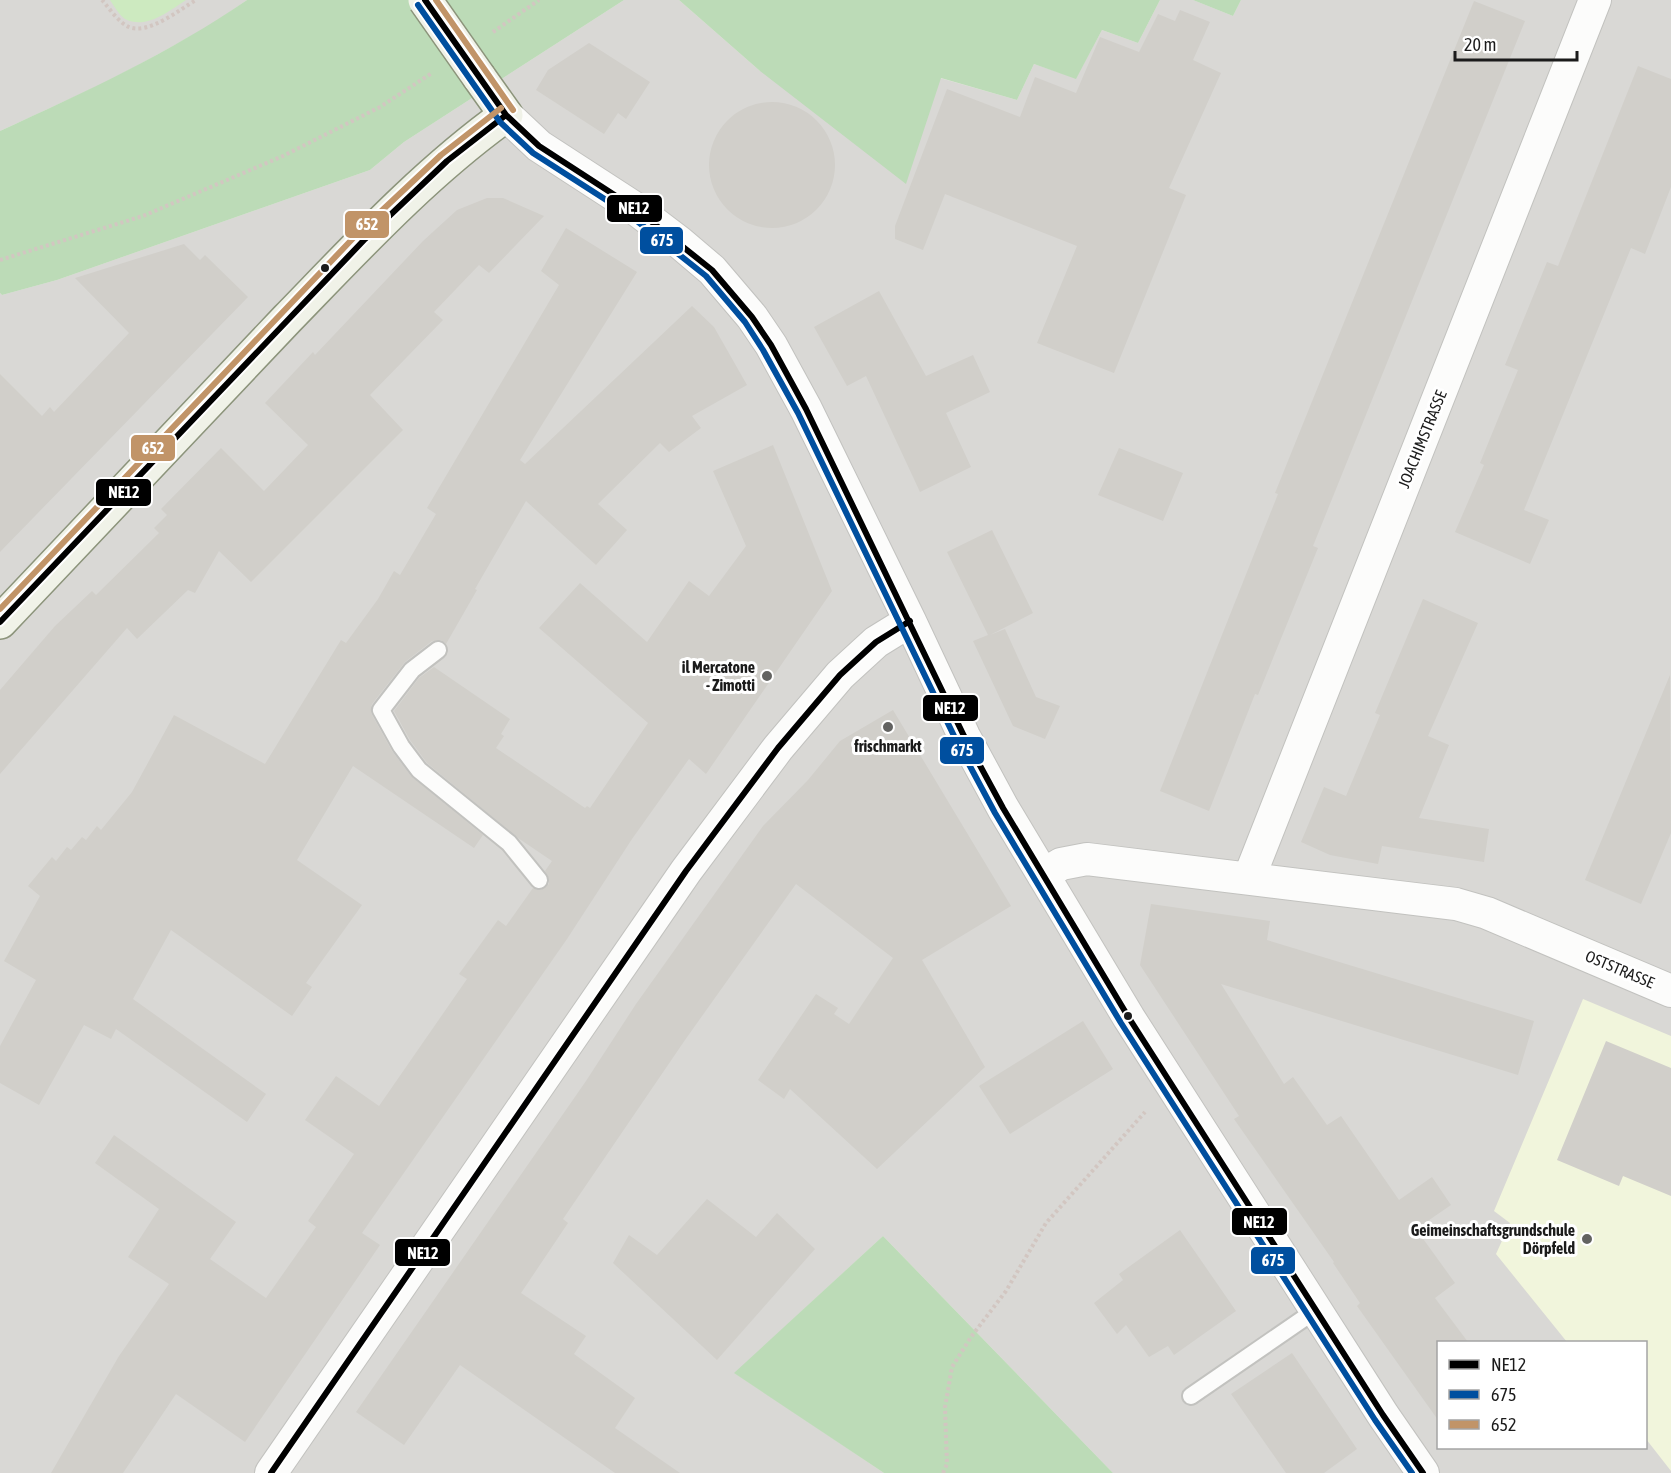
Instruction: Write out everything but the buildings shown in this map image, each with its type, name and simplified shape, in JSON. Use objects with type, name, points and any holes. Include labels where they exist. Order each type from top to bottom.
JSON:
[{"type":"main road","points":[[0,622],[356,249],[424,182],[479,134],[506,115],[425,0]]},
{"type":"street","name":"JOACHIMSTRASSE","points":[[1249,878],[1595,0]]},
{"type":"street","points":[[506,115],[539,146],[633,207],[712,270],[733,292],[765,336],[790,378],[964,736],[1003,808],[1170,1083],[1424,1473]]},
{"type":"street","points":[[271,1473],[686,871],[778,747],[840,675],[876,642],[910,621]]},
{"type":"street","name":"OSTSTRASSE","points":[[1043,875],[1060,864],[1087,859],[1456,904],[1486,913],[1671,991]]},
{"type":"lane","points":[[438,650],[412,670],[381,710],[401,746],[419,770],[509,843],[539,880]]},
{"type":"lane","points":[[1191,1396],[1316,1310]]},
{"type":"path","points":[[102,0],[116,17],[129,27],[146,29],[196,0]]},
{"type":"path","points":[[484,38],[539,0]]},
{"type":"path","points":[[0,260],[143,216],[283,156],[380,106],[437,69]]},
{"type":"path","points":[[944,1473],[947,1464],[945,1407],[952,1367],[971,1337],[1006,1291],[1046,1222],[1170,1083]]},
{"type":"shaded area","points":[[0,0],[247,0],[211,25],[144,62],[0,131]]},
{"type":"shaded area","points":[[624,0],[679,0],[760,71],[940,78],[1017,100],[1034,64],[1076,78],[1102,30],[1138,43],[1160,0],[1193,0],[1233,16],[1241,0],[1671,0],[1671,1473],[1113,1473],[883,1236],[735,1373],[884,1473],[0,1473],[0,293],[2,295],[57,280],[370,170],[404,142]]},
{"type":"shaded area","name":"Geimeinschaftsgrundschule Dörpfeld","points":[[1583,999],[1671,1036],[1671,1471],[1647,1440],[1647,1341],[1566,1341],[1496,1254],[1510,1223],[1494,1211]]},
{"type":"green space","points":[[110,0],[186,0],[157,18],[133,22],[125,19]]},
{"type":"green space","points":[[247,0],[624,0],[404,142],[370,170],[57,280],[2,295],[0,293],[0,131],[157,54]]},
{"type":"green space","points":[[679,0],[1160,0],[1138,43],[1102,30],[1076,79],[1034,64],[1017,100],[941,78],[906,184],[760,71]]},
{"type":"green space","points":[[1193,0],[1241,0],[1233,16]]},
{"type":"green space","points":[[883,1236],[1113,1473],[884,1473],[734,1373]]},
{"type":"transit line","name":"NE12","points":[[425,0],[506,115],[539,146],[633,207],[712,270],[752,317],[771,345],[806,409],[964,736],[1003,808],[1129,1018],[1383,1415],[1423,1473]]},
{"type":"transit line","name":"652","points":[[436,0],[513,110]]},
{"type":"transit line","name":"675","points":[[418,5],[500,122],[533,153],[628,214],[706,276],[745,322],[798,413],[956,740],[995,813],[1121,1023],[1375,1420],[1412,1473]]},
{"type":"transit line","name":"652","points":[[0,609],[359,232],[441,155],[501,108]]},
{"type":"transit line","name":"NE12","points":[[0,622],[365,239],[447,161],[506,115]]},
{"type":"transit line","name":"NE12","points":[[271,1473],[686,871],[778,748],[840,675],[876,642],[910,621]]},
{"type":"place","name":"il Mercatone - Zimotti","points":[[767,676]]},
{"type":"place","name":"frischmarkt","points":[[888,727]]},
{"type":"place","name":"Geimeinschaftsgrundschule Dörpfeld","points":[[1587,1239]]}]
